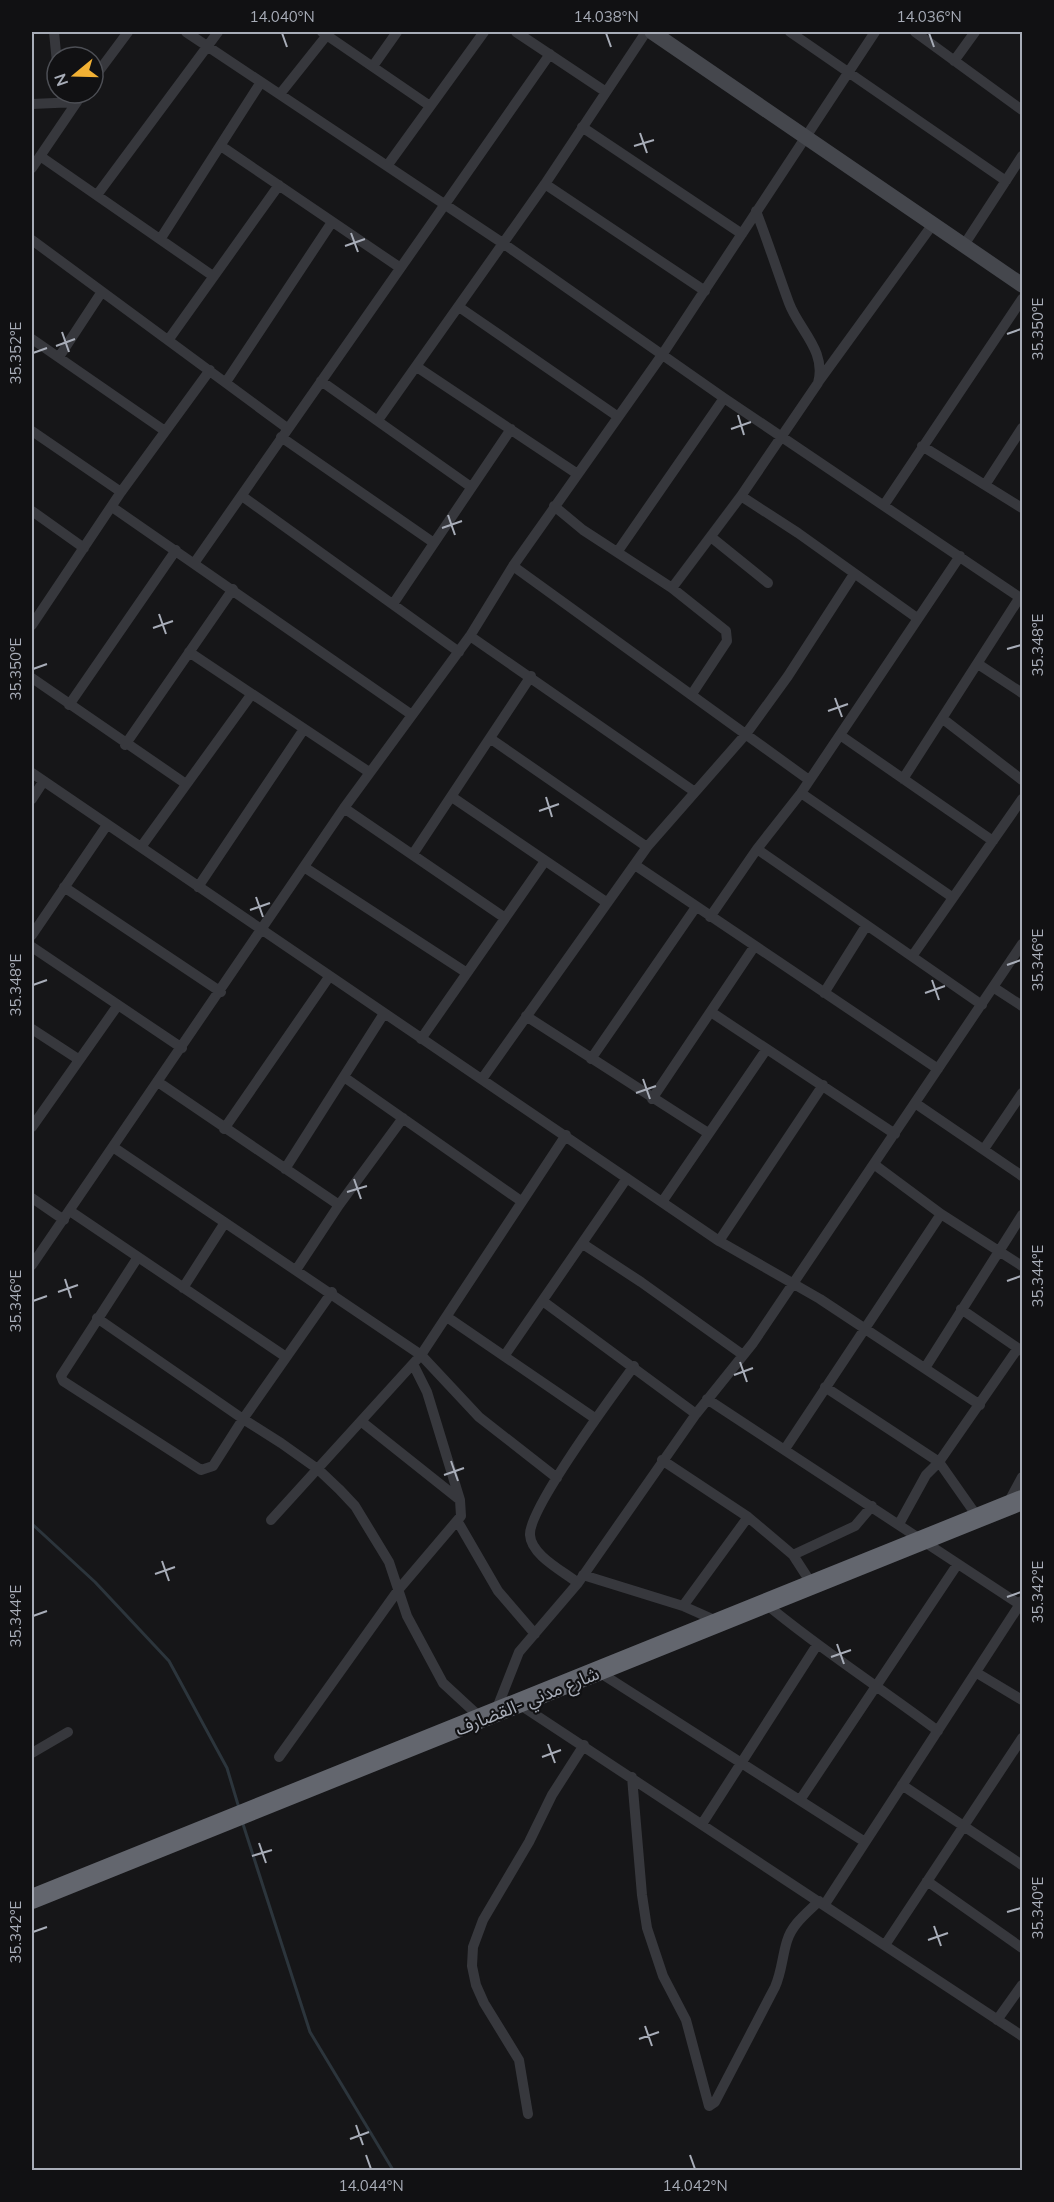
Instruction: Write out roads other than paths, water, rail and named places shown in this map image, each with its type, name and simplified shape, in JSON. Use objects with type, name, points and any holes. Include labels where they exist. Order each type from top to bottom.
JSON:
[{"type":"highway","name":"شارع مدني -القضارف","points":[[32,1899],[276,1803],[306,1788],[489,1717],[1015,1503]]},
{"type":"street","points":[[105,63],[128,32]]},
{"type":"street","points":[[186,32],[504,244],[724,398],[1021,598],[903,779]]},
{"type":"street","points":[[97,195],[218,32]]},
{"type":"street","points":[[373,66],[397,32]]},
{"type":"street","points":[[387,166],[484,32]]},
{"type":"street","points":[[516,32],[606,92]]},
{"type":"street","points":[[378,420],[504,244],[646,32]]},
{"type":"street","points":[[652,32],[1023,285]]},
{"type":"street","points":[[790,32],[1006,181]]},
{"type":"street","points":[[32,1265],[221,992],[369,772],[470,636],[513,566],[576,473],[662,355],[804,136],[875,32]]},
{"type":"street","points":[[915,32],[1023,110]]},
{"type":"street","points":[[954,61],[975,32]]},
{"type":"street","points":[[280,94],[325,33],[430,106]]},
{"type":"street","points":[[195,562],[550,54]]},
{"type":"street","points":[[161,238],[261,82]]},
{"type":"street","points":[[32,168],[75,105]]},
{"type":"street","points":[[582,128],[742,234]]},
{"type":"street","points":[[221,146],[399,267]]},
{"type":"street","points":[[40,156],[213,276]]},
{"type":"street","points":[[964,245],[1023,156]]},
{"type":"street","points":[[545,184],[705,291]]},
{"type":"street","points":[[169,339],[279,185]]},
{"type":"street","points":[[756,212],[790,305],[810,336],[820,376],[818,383]]},
{"type":"street","points":[[226,382],[332,222]]},
{"type":"street","points":[[672,588],[741,496],[818,383],[933,224]]},
{"type":"street","points":[[32,240],[287,428]]},
{"type":"street","points":[[59,357],[101,293]]},
{"type":"street","points":[[884,504],[1023,299]]},
{"type":"street","points":[[459,307],[617,416]]},
{"type":"street","points":[[32,339],[165,431]]},
{"type":"street","points":[[417,367],[576,473]]},
{"type":"street","points":[[32,625],[121,492],[210,370]]},
{"type":"street","points":[[321,381],[471,487]]},
{"type":"street","points":[[618,551],[724,398]]},
{"type":"street","points":[[985,485],[1023,428]]},
{"type":"street","points":[[393,604],[511,429]]},
{"type":"street","points":[[32,431],[121,492]]},
{"type":"street","points":[[281,437],[434,543]]},
{"type":"street","points":[[922,446],[1023,508]]},
{"type":"street","points":[[242,496],[459,652]]},
{"type":"street","points":[[741,496],[917,618]]},
{"type":"street","points":[[554,506],[583,530],[672,588],[726,631],[729,636],[692,694]]},
{"type":"street","points":[[112,507],[195,562],[412,714]]},
{"type":"street","points":[[32,511],[84,548]]},
{"type":"street","points":[[711,537],[768,583]]},
{"type":"street","points":[[69,705],[176,550]]},
{"type":"street","points":[[710,917],[757,849],[801,793],[960,556]]},
{"type":"street","points":[[513,566],[809,780]]},
{"type":"street","points":[[482,1079],[646,847],[746,734],[788,676],[854,574]]},
{"type":"street","points":[[125,745],[233,589]]},
{"type":"street","points":[[470,636],[531,676],[613,737],[695,792]]},
{"type":"street","points":[[189,652],[369,772]]},
{"type":"street","points":[[978,664],[1023,693]]},
{"type":"street","points":[[413,854],[531,676]]},
{"type":"street","points":[[32,678],[125,745],[186,784]]},
{"type":"street","points":[[141,847],[251,695]]},
{"type":"street","points":[[943,719],[1023,780]]},
{"type":"street","points":[[198,887],[304,729]]},
{"type":"street","points":[[840,735],[993,841]]},
{"type":"street","points":[[491,739],[646,847]]},
{"type":"street","points":[[32,773],[383,1015],[566,1135],[719,1241],[792,1282],[980,1405]]},
{"type":"street","points":[[32,799],[44,782]]},
{"type":"street","points":[[801,793],[952,897]]},
{"type":"street","points":[[452,797],[606,902]]},
{"type":"street","points":[[913,956],[952,897],[1023,799]]},
{"type":"street","points":[[344,808],[506,918]]},
{"type":"street","points":[[32,935],[108,825]]},
{"type":"street","points":[[757,849],[982,1005]]},
{"type":"street","points":[[421,1039],[545,861]]},
{"type":"street","points":[[634,865],[938,1069]]},
{"type":"street","points":[[304,867],[467,974]]},
{"type":"street","points":[[64,887],[221,992]]},
{"type":"street","points":[[591,1059],[696,907]]},
{"type":"street","points":[[824,993],[866,926]]},
{"type":"street","points":[[97,1318],[319,1470],[355,1506],[389,1562],[411,1626],[443,1683],[489,1717],[519,1652],[580,1579],[662,1460],[743,1355],[875,1165],[1023,944]]},
{"type":"street","points":[[32,947],[182,1048]]},
{"type":"street","points":[[652,1099],[754,947]]},
{"type":"street","points":[[224,1129],[329,977]]},
{"type":"street","points":[[993,987],[1023,1006]]},
{"type":"street","points":[[32,1128],[35,1115],[118,1005]]},
{"type":"street","points":[[711,1012],[895,1134]]},
{"type":"street","points":[[285,1169],[383,1015]]},
{"type":"street","points":[[526,1016],[708,1133]]},
{"type":"street","points":[[32,1029],[78,1059]]},
{"type":"street","points":[[662,1202],[766,1050]]},
{"type":"street","points":[[344,1077],[521,1201]]},
{"type":"street","points":[[158,1082],[339,1205]]},
{"type":"street","points":[[719,1241],[823,1085]]},
{"type":"street","points":[[984,1149],[1023,1093]]},
{"type":"street","points":[[915,1103],[1023,1176]]},
{"type":"street","points":[[296,1270],[339,1205],[403,1119]]},
{"type":"street","points":[[271,1520],[319,1470],[421,1355],[566,1135]]},
{"type":"street","points":[[113,1147],[224,1224],[332,1292],[421,1355],[479,1417],[557,1478]]},
{"type":"street","points":[[875,1165],[941,1214],[1023,1266]]},
{"type":"street","points":[[505,1355],[544,1302],[627,1178]]},
{"type":"street","points":[[32,1198],[67,1215],[138,1257],[286,1357]]},
{"type":"street","points":[[785,1449],[941,1214]]},
{"type":"street","points":[[925,1368],[1023,1215]]},
{"type":"street","points":[[183,1288],[224,1224]]},
{"type":"street","points":[[583,1244],[659,1294],[743,1355]]},
{"type":"street","points":[[138,1257],[62,1370],[63,1380],[201,1470],[213,1466],[332,1292]]},
{"type":"street","points":[[544,1302],[634,1366],[696,1414]]},
{"type":"street","points":[[899,1524],[926,1475],[939,1462],[1020,1350],[962,1309]]},
{"type":"street","points":[[447,1317],[596,1419]]},
{"type":"street","points":[[279,1757],[399,1589],[458,1522],[462,1510],[460,1500],[427,1392],[413,1364]]},
{"type":"street","points":[[634,1366],[557,1478],[532,1523],[530,1534],[533,1545],[541,1554],[580,1579],[683,1606],[719,1622]]},
{"type":"street","points":[[825,1387],[939,1462],[979,1519]]},
{"type":"street","points":[[632,1777],[647,1928],[663,1976],[686,2020],[709,2106],[716,2102],[775,1987],[782,1972],[787,1941],[794,1927],[822,1903],[865,1842],[1022,1604],[920,1542],[899,1524],[707,1399]]},
{"type":"street","points":[[362,1422],[460,1500]]},
{"type":"street","points":[[662,1460],[748,1518],[792,1555],[813,1586]]},
{"type":"street","points":[[1015,1503],[1023,1477]]},
{"type":"street","points":[[792,1555],[855,1526],[872,1506]]},
{"type":"street","points":[[683,1606],[748,1518]]},
{"type":"street","points":[[458,1522],[498,1591],[535,1634]]},
{"type":"street","points":[[800,1800],[957,1564]]},
{"type":"street","points":[[766,1604],[817,1645],[878,1685],[938,1731]]},
{"type":"street","points":[[702,1824],[817,1645]]},
{"type":"street","points":[[599,1672],[865,1842]]},
{"type":"street","points":[[977,1673],[1023,1700]]},
{"type":"street","points":[[519,1704],[584,1744],[1023,2036]]},
{"type":"street","points":[[32,1753],[68,1732]]},
{"type":"street","points":[[885,1945],[1023,1738]]},
{"type":"street","points":[[528,2114],[519,2060],[484,2003],[476,1985],[472,1966],[473,1947],[483,1920],[584,1744]]},
{"type":"street","points":[[903,1785],[1023,1865]]},
{"type":"street","points":[[927,1881],[1023,1948]]},
{"type":"street","points":[[997,2020],[1023,1985]]},
{"type":"waterway","points":[[32,1524],[95,1582],[169,1661],[227,1768],[239,1808]]},
{"type":"waterway","points":[[242,1821],[310,2032],[393,2170]]}]
